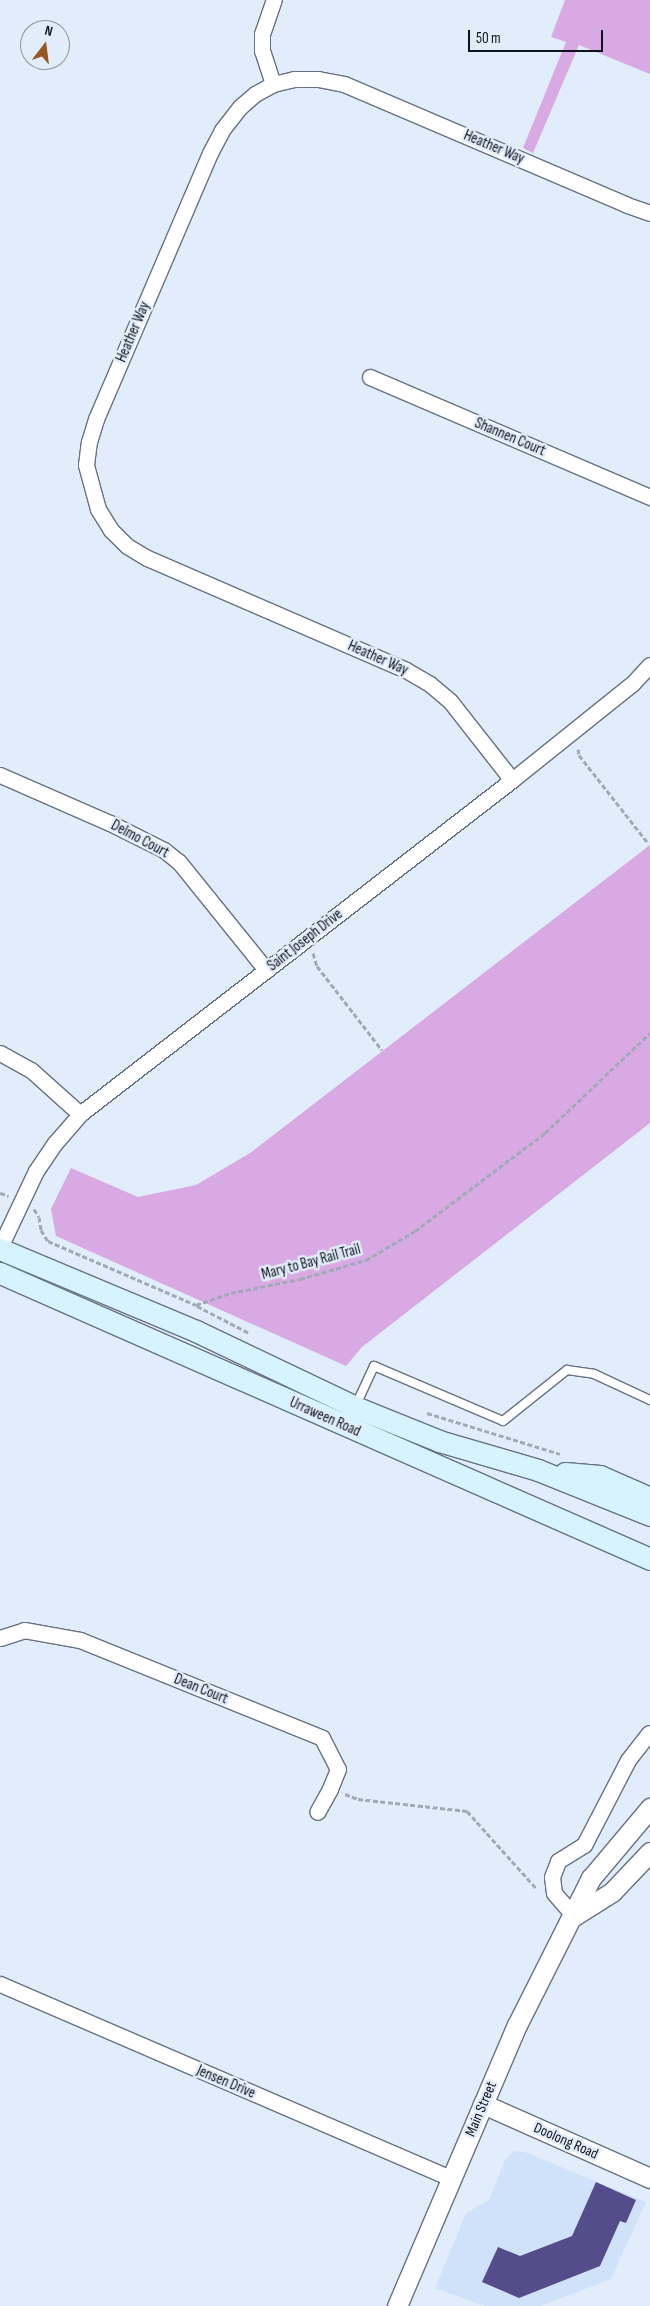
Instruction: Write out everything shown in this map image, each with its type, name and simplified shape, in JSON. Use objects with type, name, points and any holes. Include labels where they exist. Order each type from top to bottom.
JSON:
[{"type":"main road","name":"Urraween Road","points":[[0,1248],[196,1331],[355,1407],[439,1441],[538,1470],[650,1515]]},
{"type":"main road","name":"Urraween Road","points":[[0,1273],[650,1559]]},
{"type":"main road","points":[[538,1470],[600,1476],[650,1498]]},
{"type":"street","points":[[273,84],[262,51],[262,34],[274,0]]},
{"type":"street","name":"Heather Way","points":[[512,780],[450,701],[430,684],[406,670],[148,558],[127,546],[111,530],[98,509],[90,487],[86,465],[89,442],[96,420],[210,153],[222,130],[240,107],[255,94],[273,84],[294,79],[318,79],[344,84],[627,205],[650,212]]},
{"type":"street","name":"Shannen Court","points":[[370,377],[650,497]]},
{"type":"street","name":"Saint Joseph Drive","points":[[0,1248],[36,1171],[55,1143],[80,1114],[512,780],[632,684],[650,665]]},
{"type":"street","name":"Delmo Court","points":[[0,775],[140,836],[164,850],[179,862],[266,970]]},
{"type":"street","points":[[0,1053],[30,1070],[80,1114]]},
{"type":"street","name":"Dean Court","points":[[0,1638],[24,1630],[80,1640],[322,1738],[338,1769],[330,1789],[317,1812]]},
{"type":"street","points":[[649,1733],[628,1760],[584,1845],[558,1861],[552,1877],[554,1893],[574,1916],[612,1892],[650,1852]]},
{"type":"street","name":"Main Street","points":[[397,2306],[517,2026],[574,1916],[591,1878],[650,1808]]},
{"type":"street","name":"Jensen Drive","points":[[0,1984],[452,2179]]},
{"type":"street","name":"Doolong Road","points":[[483,2104],[650,2178]]},
{"type":"lane","points":[[355,1407],[374,1366],[503,1420],[566,1370],[594,1374],[650,1400]]},
{"type":"path","points":[[570,733],[578,743],[579,756],[648,843]]},
{"type":"path","points":[[305,940],[312,949],[317,966],[382,1050]]},
{"type":"path","name":"Mary to Bay Rail Trail","points":[[196,1306],[231,1293],[300,1279],[366,1260],[415,1232],[545,1133],[650,1033]]},
{"type":"path","points":[[0,1193],[37,1210],[41,1230],[48,1241],[196,1306],[258,1338]]},
{"type":"path","points":[[418,1410],[561,1455]]},
{"type":"path","points":[[330,1789],[358,1799],[467,1811],[536,1888]]},
{"type":"shaded area","points":[[565,0],[650,0],[650,74],[579,45],[533,153],[523,148],[566,42],[551,37]]},
{"type":"shaded area","points":[[650,845],[650,1123],[362,1347],[346,1366],[56,1236],[51,1209],[71,1168],[138,1197],[196,1185],[250,1153]]},
{"type":"shaded area","points":[[515,2151],[525,2152],[646,2202],[611,2279],[541,2306],[485,2306],[435,2288],[466,2213],[489,2200],[505,2160]]},
{"type":"building","points":[[596,2182],[636,2200],[626,2223],[620,2221],[600,2266],[519,2298],[482,2282],[498,2247],[520,2256],[572,2236]]}]
